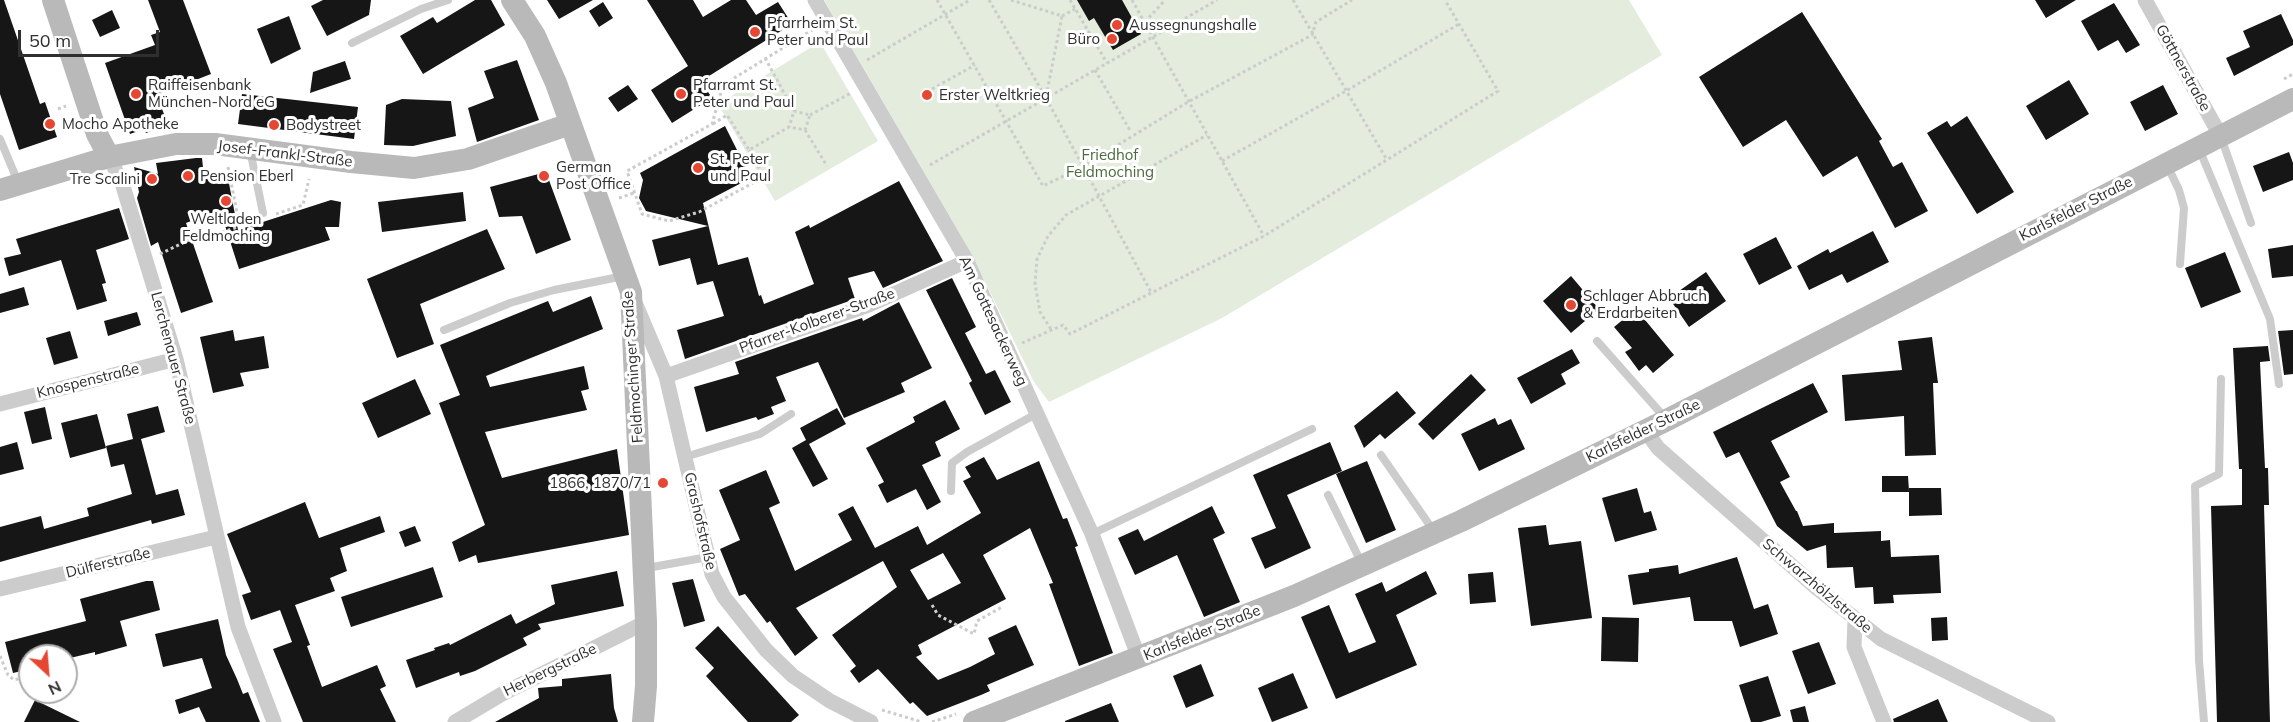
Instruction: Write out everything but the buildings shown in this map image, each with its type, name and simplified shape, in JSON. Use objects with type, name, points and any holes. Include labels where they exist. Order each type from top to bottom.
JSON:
[{"type":"main road","name":"Lerchenauer Straße","points":[[53,0],[97,134],[109,157]]},
{"type":"main road","name":"Feldmochinger Straße","points":[[512,0],[535,36],[556,83],[628,284],[646,622],[646,686],[643,722]]},
{"type":"main road","name":"Karlsfelder Straße","points":[[969,716],[1139,658],[1293,596],[1435,532],[1668,420],[2293,99]]},
{"type":"main road","name":"Josef-Frankl-Straße","points":[[9,188],[109,157],[176,144],[215,144],[373,165],[414,168],[468,159],[570,124]]},
{"type":"street","name":"Am Gottesackerweg","points":[[815,0],[966,261],[1092,534],[1139,658]]},
{"type":"street","name":"Göttnerstraße","points":[[2145,0],[2220,135]]},
{"type":"street","name":"Lerchenauer Straße","points":[[109,157],[122,183],[176,359],[238,627],[274,722]]},
{"type":"street","name":"Pfarrer-Kolberer-Straße","points":[[666,376],[869,305],[966,261]]},
{"type":"street","name":"Grashofstraße","points":[[628,284],[666,376],[712,573],[724,597],[766,650],[793,676],[830,701],[875,715]]},
{"type":"street","name":"Knospenstraße","points":[[0,404],[176,359]]},
{"type":"street","name":"Schwarzhölzlstraße","points":[[1645,430],[1658,448],[1881,639],[2048,722]]},
{"type":"street","name":"Dülferstraße","points":[[0,589],[216,537]]},
{"type":"street","points":[[1855,619],[1854,647],[1884,722]]},
{"type":"street","name":"Herbergstraße","points":[[455,722],[502,694],[646,622]]},
{"type":"lane","points":[[352,43],[421,9],[448,0]]},
{"type":"lane","points":[[2220,135],[2251,223]]},
{"type":"lane","points":[[0,139],[9,188]]},
{"type":"lane","points":[[2198,146],[2270,319],[2279,384]]},
{"type":"lane","points":[[250,149],[263,213]]},
{"type":"lane","points":[[2166,163],[2179,190],[2184,208],[2180,264]]},
{"type":"lane","points":[[444,330],[510,303],[543,293],[628,284]]},
{"type":"lane","points":[[1597,341],[1668,420]]},
{"type":"lane","points":[[2204,722],[2199,660],[2195,486],[2218,474],[2221,380]]},
{"type":"lane","points":[[685,457],[760,434],[791,414]]},
{"type":"lane","points":[[951,491],[952,463],[967,452],[1036,414]]},
{"type":"lane","points":[[1092,534],[1312,429]]},
{"type":"lane","points":[[1381,455],[1435,532]]},
{"type":"lane","points":[[1328,495],[1362,565]]},
{"type":"lane","points":[[644,568],[708,557]]},
{"type":"path","points":[[937,0],[1043,186],[1082,167],[1188,102],[1312,35],[1316,22],[1352,0]]},
{"type":"path","points":[[855,67],[970,0]]},
{"type":"path","points":[[989,0],[1046,98],[1152,294]]},
{"type":"path","points":[[1011,0],[1062,16],[1075,9]]},
{"type":"path","points":[[1070,0],[1107,63]]},
{"type":"path","points":[[1132,0],[1151,38],[1264,236]]},
{"type":"path","points":[[1144,22],[1165,0]]},
{"type":"path","points":[[916,173],[1217,0]]},
{"type":"path","points":[[1293,0],[1387,160]]},
{"type":"path","points":[[1006,350],[1063,325],[1070,334],[1264,236],[1498,91],[1445,0]]},
{"type":"path","points":[[1046,98],[1062,16]]},
{"type":"path","points":[[712,124],[723,85],[827,21]]},
{"type":"path","points":[[1222,161],[1459,24]]},
{"type":"path","points":[[765,58],[794,111],[789,127]]},
{"type":"path","points":[[932,89],[975,65]]},
{"type":"path","points":[[1095,70],[1131,132]]},
{"type":"path","points":[[794,111],[810,115],[866,85]]},
{"type":"path","points":[[58,109],[66,106]]},
{"type":"path","points":[[727,115],[749,150],[764,177],[699,212],[669,220],[642,214],[627,171],[727,115]]},
{"type":"path","points":[[805,130],[810,115]]},
{"type":"path","points":[[749,150],[789,127],[805,130],[827,166]]},
{"type":"path","points":[[1051,329],[1040,312],[1035,284],[1037,259],[1048,237],[1066,215],[1207,135]]},
{"type":"path","points":[[227,161],[240,227]]},
{"type":"path","points":[[627,195],[634,192]]},
{"type":"path","points":[[146,261],[191,239],[224,232]]},
{"type":"path","points":[[932,605],[938,615],[974,634],[977,621],[1002,607]]},
{"type":"path","points":[[0,656],[8,675],[14,680],[18,679]]},
{"type":"path","points":[[875,715],[922,722]]},
{"type":"path","points":[[932,722],[969,716]]},
{"type":"green space","name":"Friedhof Feldmoching","points":[[824,0],[1629,0],[1662,55],[1222,318],[1049,402],[1034,382],[971,253]]},
{"type":"green space","points":[[820,42],[878,141],[775,201],[718,104]]},
{"type":"place","name":"Aussegnungshalle","points":[[1117,25]]},
{"type":"place","name":"Pfarrheim St. Peter und Paul","points":[[755,32]]},
{"type":"place","name":"Büro","points":[[1112,39]]},
{"type":"place","name":"Raiffeisenbank München-Nord eG","points":[[136,94]]},
{"type":"place","name":"Pfarramt St. Peter und Paul","points":[[681,94]]},
{"type":"place","name":"Erster Weltkrieg","points":[[927,95]]},
{"type":"place","name":"Mocho Apotheke","points":[[50,124]]},
{"type":"place","name":"Bodystreet","points":[[274,125]]},
{"type":"place","name":"St. Peter und Paul","points":[[698,168]]},
{"type":"place","name":"Pension Eberl","points":[[188,176]]},
{"type":"place","name":"German Post Office","points":[[544,176]]},
{"type":"place","name":"Tre Scalini","points":[[152,179]]},
{"type":"place","name":"Weltladen Feldmoching","points":[[226,201]]},
{"type":"place","name":"Schlager Abbruch & Erdarbeiten","points":[[1571,305]]},
{"type":"place","name":"1866, 1870/71","points":[[663,483]]}]
